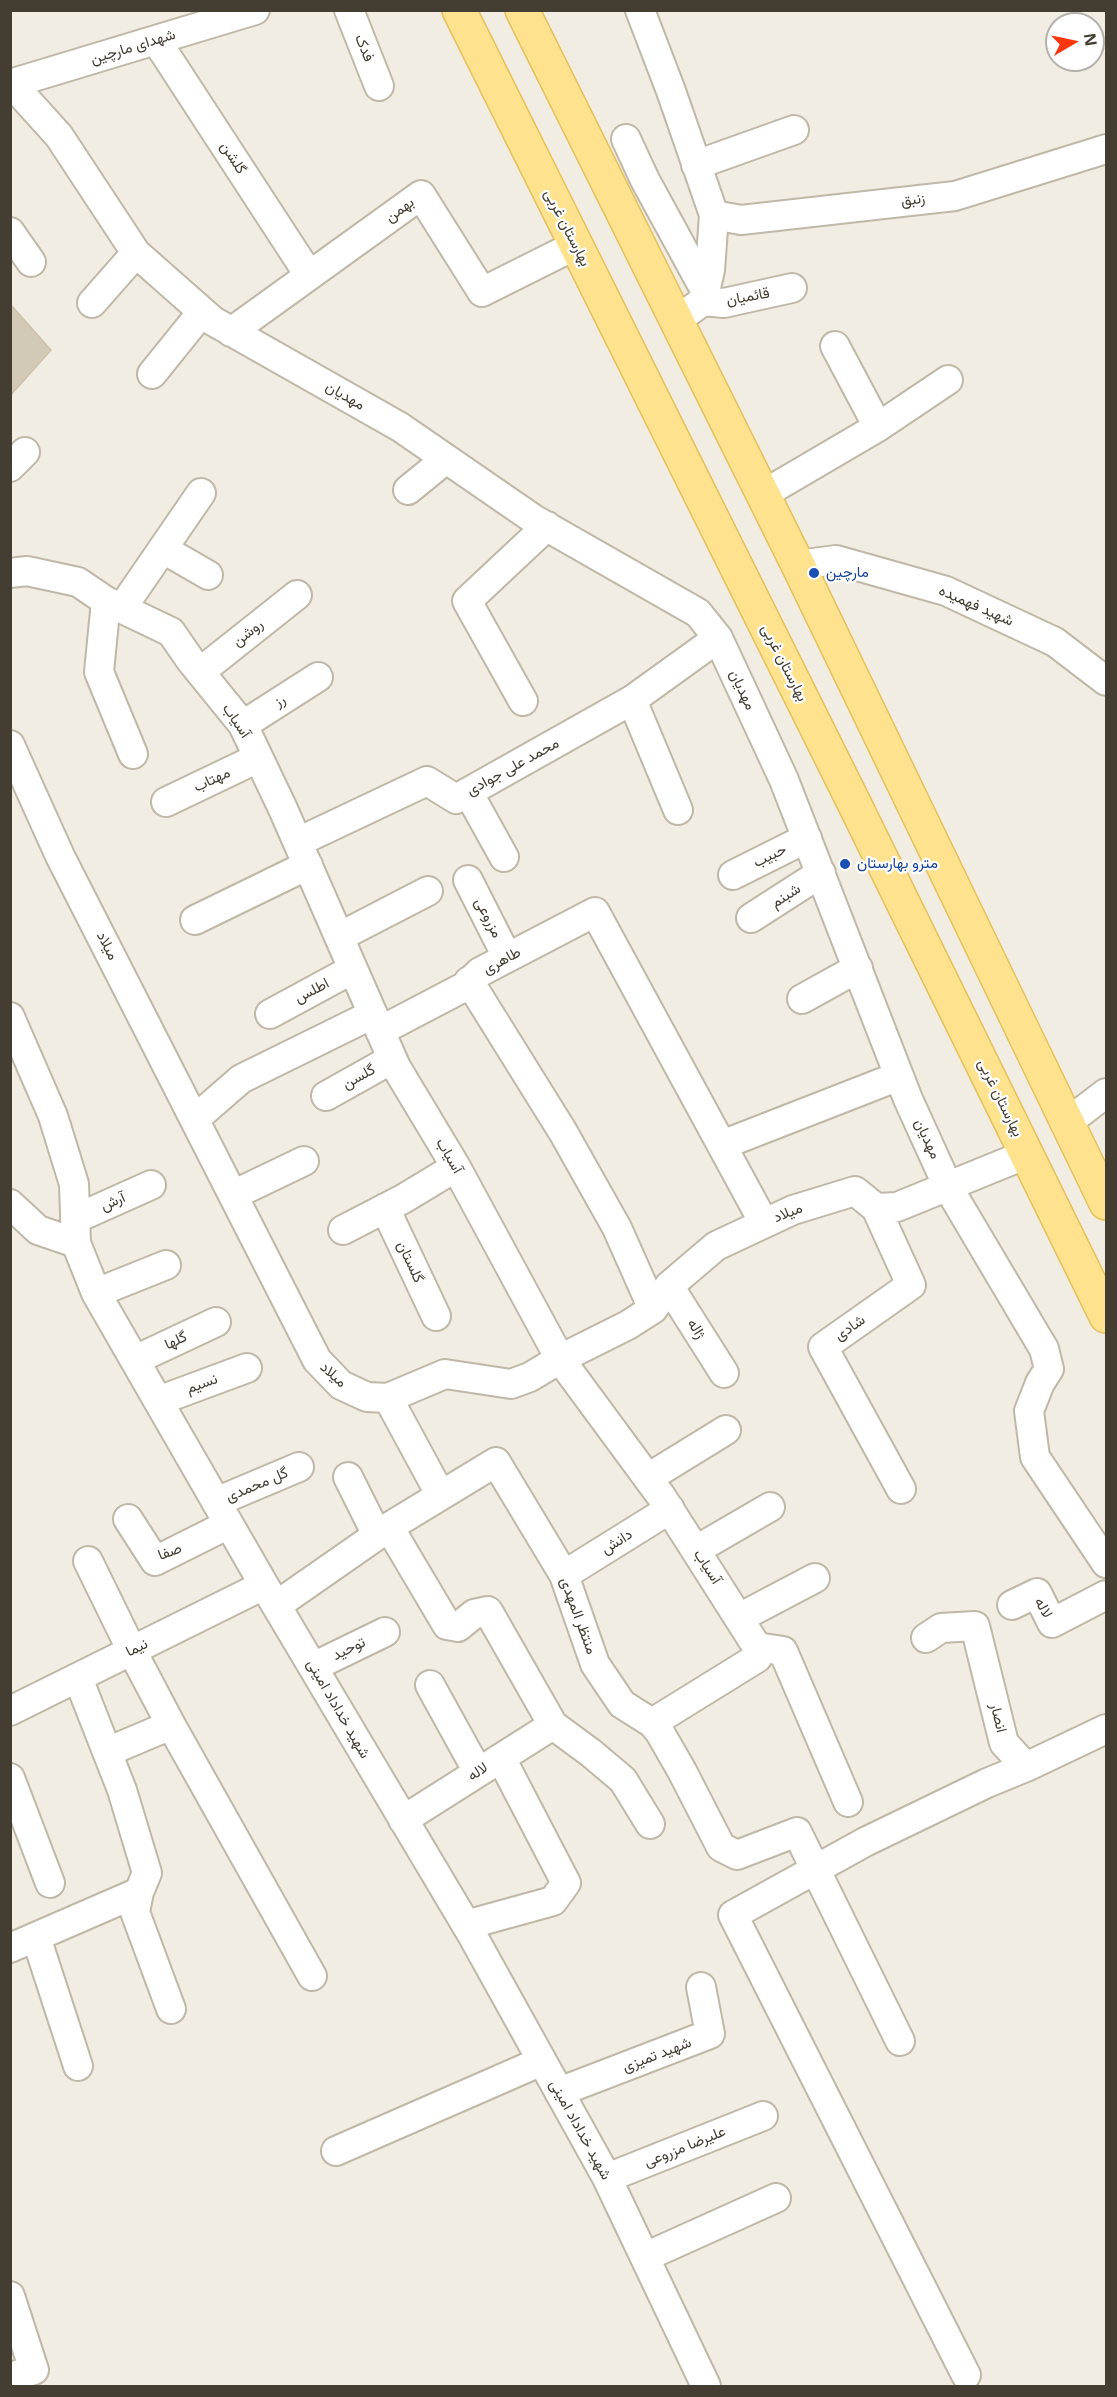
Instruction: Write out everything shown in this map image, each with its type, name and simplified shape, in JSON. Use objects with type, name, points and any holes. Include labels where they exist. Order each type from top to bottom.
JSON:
[{"type":"main road","name":"بهارستان غربی","points":[[459,10],[1107,1316]]},
{"type":"main road","points":[[522,10],[798,565],[1107,1203]]},
{"type":"street","name":"شهدای مارچین","points":[[11,84],[156,40],[208,17],[255,10]]},
{"type":"street","name":"فدک","points":[[349,10],[379,86]]},
{"type":"street","points":[[640,10],[714,215],[710,270],[704,295],[676,321]]},
{"type":"street","name":"گلشن","points":[[156,40],[309,275]]},
{"type":"street","name":"مهدیان","points":[[11,84],[59,136],[136,253],[202,312],[231,332],[400,427],[547,526],[698,613],[718,638],[784,780],[899,1076],[948,1187],[1044,1349],[1049,1369],[1040,1383],[1029,1411],[1035,1457],[1107,1563]]},
{"type":"street","points":[[696,165],[794,130]]},
{"type":"street","points":[[626,139],[704,295]]},
{"type":"street","name":"زنبق","points":[[714,215],[741,220],[955,195],[1107,149]]},
{"type":"street","points":[[614,195],[645,180]]},
{"type":"street","name":"بهمن","points":[[231,332],[421,195],[482,292],[576,245]]},
{"type":"street","points":[[10,232],[31,261]]},
{"type":"street","points":[[642,252],[675,234]]},
{"type":"street","points":[[92,303],[136,253]]},
{"type":"street","name":"قائمیان","points":[[704,295],[724,303],[792,288]]},
{"type":"street","points":[[152,374],[202,312]]},
{"type":"street","points":[[835,346],[878,427]]},
{"type":"street","points":[[762,495],[878,427],[948,380]]},
{"type":"street","points":[[408,490],[446,459]]},
{"type":"street","points":[[133,754],[99,672],[114,604],[163,549],[201,493]]},
{"type":"street","points":[[523,701],[467,601],[547,526]]},
{"type":"street","points":[[163,549],[208,575]]},
{"type":"street","name":"شهید فهمیده","points":[[798,565],[836,560],[946,591],[1056,642],[1107,681]]},
{"type":"street","name":"آسیاب","points":[[10,573],[27,571],[78,582],[114,604],[171,632],[243,725],[303,854],[393,1059],[456,1167],[560,1359],[670,1509],[757,1647]]},
{"type":"street","name":"روشن","points":[[200,672],[297,595]]},
{"type":"street","name":"محمد علی جوادی","points":[[303,854],[427,781],[456,799],[632,700],[718,638]]},
{"type":"street","name":"رز","points":[[243,725],[318,677]]},
{"type":"street","points":[[632,700],[678,810]]},
{"type":"street","name":"میلاد","points":[[13,756],[60,856],[317,1360],[341,1385],[367,1397],[388,1398],[445,1374],[511,1384],[530,1377],[560,1359],[628,1325],[716,1246],[793,1210],[855,1191],[876,1208]]},
{"type":"street","name":"مهتاب","points":[[166,802],[258,758]]},
{"type":"street","points":[[468,792],[504,857]]},
{"type":"street","name":"حبیب","points":[[733,875],[807,838]]},
{"type":"street","points":[[195,920],[303,854]]},
{"type":"street","name":"شبنم","points":[[751,918],[821,873]]},
{"type":"street","name":"مزروعی","points":[[468,880],[507,957]]},
{"type":"street","points":[[339,937],[428,891]]},
{"type":"street","name":"طاهری","points":[[195,1119],[241,1079],[464,987],[480,972],[595,912],[722,1145]]},
{"type":"street","points":[[802,999],[858,968]]},
{"type":"street","name":"اطلس","points":[[270,1014],[353,969]]},
{"type":"street","name":"ژاله","points":[[469,981],[580,1160],[617,1228],[661,1297],[724,1373]]},
{"type":"street","name":"شهید خداداد امینی","points":[[10,1017],[53,1116],[74,1184],[75,1231],[96,1293],[270,1595],[466,1924],[607,2178],[706,2386]]},
{"type":"street","name":"گلسن","points":[[326,1096],[393,1059]]},
{"type":"street","points":[[764,1223],[722,1145],[899,1076]]},
{"type":"street","points":[[1068,1122],[1107,1093]]},
{"type":"street","points":[[876,1208],[897,1207],[1027,1154]]},
{"type":"street","points":[[233,1195],[304,1161]]},
{"type":"street","points":[[343,1230],[385,1209],[456,1167]]},
{"type":"street","name":"آرش","points":[[75,1231],[151,1185]]},
{"type":"street","name":"شادی","points":[[876,1208],[911,1286],[823,1347],[901,1489]]},
{"type":"street","name":"گلستان","points":[[385,1209],[436,1316]]},
{"type":"street","points":[[17,1219],[38,1230],[75,1231]]},
{"type":"street","points":[[96,1293],[166,1265]]},
{"type":"street","name":"گلها","points":[[135,1360],[216,1322]]},
{"type":"street","name":"نسیم","points":[[158,1401],[247,1368]]},
{"type":"street","points":[[388,1398],[440,1494]]},
{"type":"street","points":[[648,1478],[726,1430]]},
{"type":"street","name":"منتظر المهدی","points":[[270,1595],[383,1531],[440,1494],[496,1462],[564,1575],[595,1664],[622,1704],[652,1723],[659,1731],[721,1847],[737,1855],[797,1832],[816,1868]]},
{"type":"street","name":"گل محمدی","points":[[223,1513],[299,1467]]},
{"type":"street","points":[[348,1478],[447,1625],[458,1627],[474,1614],[488,1611],[553,1725],[623,1780],[650,1824]]},
{"type":"street","points":[[696,1550],[770,1507]]},
{"type":"street","name":"دانش","points":[[564,1575],[670,1509]]},
{"type":"street","name":"صفا","points":[[128,1519],[155,1561],[223,1513]]},
{"type":"street","points":[[88,1561],[171,1725],[312,1976]]},
{"type":"street","points":[[739,1618],[815,1578]]},
{"type":"street","name":"لاله","points":[[1012,1605],[1037,1593],[1052,1623],[1107,1595]]},
{"type":"street","name":"نیما","points":[[13,1703],[78,1678],[132,1651],[270,1595]]},
{"type":"street","name":"انصار","points":[[926,1638],[941,1628],[975,1626],[1004,1743],[1026,1767]]},
{"type":"street","name":"توحید","points":[[313,1667],[385,1632]]},
{"type":"street","points":[[652,1723],[757,1658],[757,1647],[783,1651],[848,1802]]},
{"type":"street","points":[[78,1678],[122,1790],[147,1873],[139,1892],[135,1912],[171,2009]]},
{"type":"street","points":[[430,1685],[490,1765],[566,1882],[553,1901],[466,1924]]},
{"type":"street","points":[[107,1752],[171,1725]]},
{"type":"street","name":"لاله","points":[[403,1820],[553,1725]]},
{"type":"street","points":[[966,2374],[734,1916],[816,1868],[926,1812],[1107,1729]]},
{"type":"street","points":[[10,1778],[50,1883]]},
{"type":"street","points":[[816,1868],[900,2041]]},
{"type":"street","points":[[78,2066],[23,1943],[139,1892]]},
{"type":"street","name":"شهید تمیزی","points":[[559,2092],[710,2034],[700,1987]]},
{"type":"street","points":[[336,2151],[542,2061]]},
{"type":"street","name":"علیرضا مزروعی","points":[[607,2178],[763,2116]]},
{"type":"street","points":[[645,2257],[776,2198]]},
{"type":"street","points":[[10,2296],[34,2370],[10,2377]]},
{"type":"building","points":[[10,304],[51,350],[10,396]]},
{"type":"place","name":"مارچین","points":[[814,573]]},
{"type":"place","name":"مترو بهارستان","points":[[845,864]]}]
